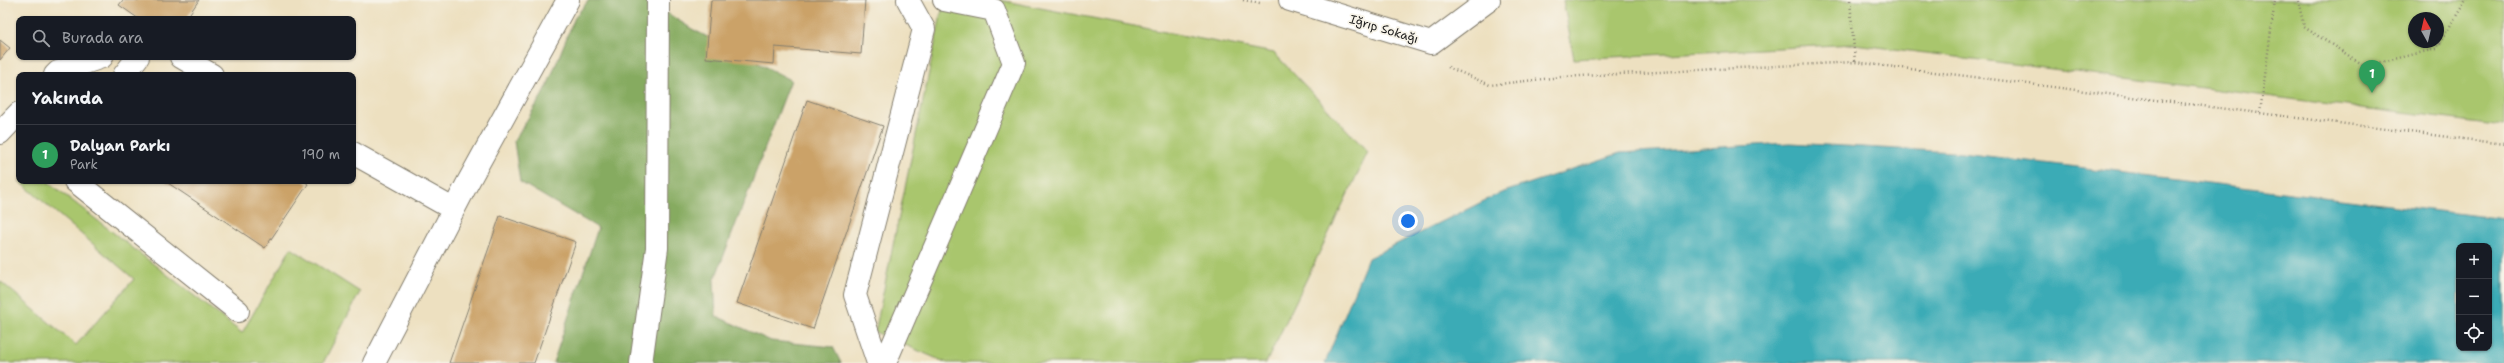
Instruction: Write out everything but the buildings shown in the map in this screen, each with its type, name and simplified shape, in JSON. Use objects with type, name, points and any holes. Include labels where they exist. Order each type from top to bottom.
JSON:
[{"type":"street","points":[[374,363],[453,209],[568,0]]},
{"type":"street","points":[[641,363],[658,248],[658,0]]},
{"type":"street","points":[[878,363],[855,295],[924,29],[908,0]]},
{"type":"street","points":[[885,363],[1014,63],[994,10],[944,0]]},
{"type":"street","name":"Iğrıp Sokağı","points":[[1290,0],[1431,43],[1490,0]]},
{"type":"street","points":[[58,72],[93,60]]},
{"type":"street","points":[[126,72],[136,60]]},
{"type":"street","points":[[186,60],[207,72]]},
{"type":"street","points":[[0,133],[16,116]]},
{"type":"street","points":[[356,155],[453,209]]},
{"type":"street","points":[[79,184],[238,311]]},
{"type":"path","points":[[1850,0],[1856,62]]},
{"type":"path","points":[[2260,113],[2275,0]]},
{"type":"path","points":[[2298,0],[2304,27],[2365,66],[2436,49],[2466,0]]},
{"type":"path","points":[[1561,77],[1856,62],[2504,144]]},
{"type":"green space","points":[[589,0],[647,0],[692,29],[791,80],[714,281],[716,316],[771,341],[833,347],[841,363],[553,363],[598,228],[520,182],[514,141],[546,89],[575,17]]},
{"type":"green space","points":[[944,0],[999,0],[1274,53],[1368,152],[1266,363],[947,363],[875,332]]},
{"type":"green space","points":[[1563,0],[2504,0],[2504,126],[1854,44],[1574,59]]},
{"type":"green space","points":[[23,184],[51,184],[242,333],[291,248],[360,292],[323,363],[0,363],[0,281],[76,345],[134,279]]},
{"type":"water","points":[[1790,143],[1954,152],[2504,219],[2504,363],[1325,363],[1368,258],[1498,194],[1620,153]]},
{"type":"place","name":"Dalyan Parkı","points":[[2372,93]]}]
